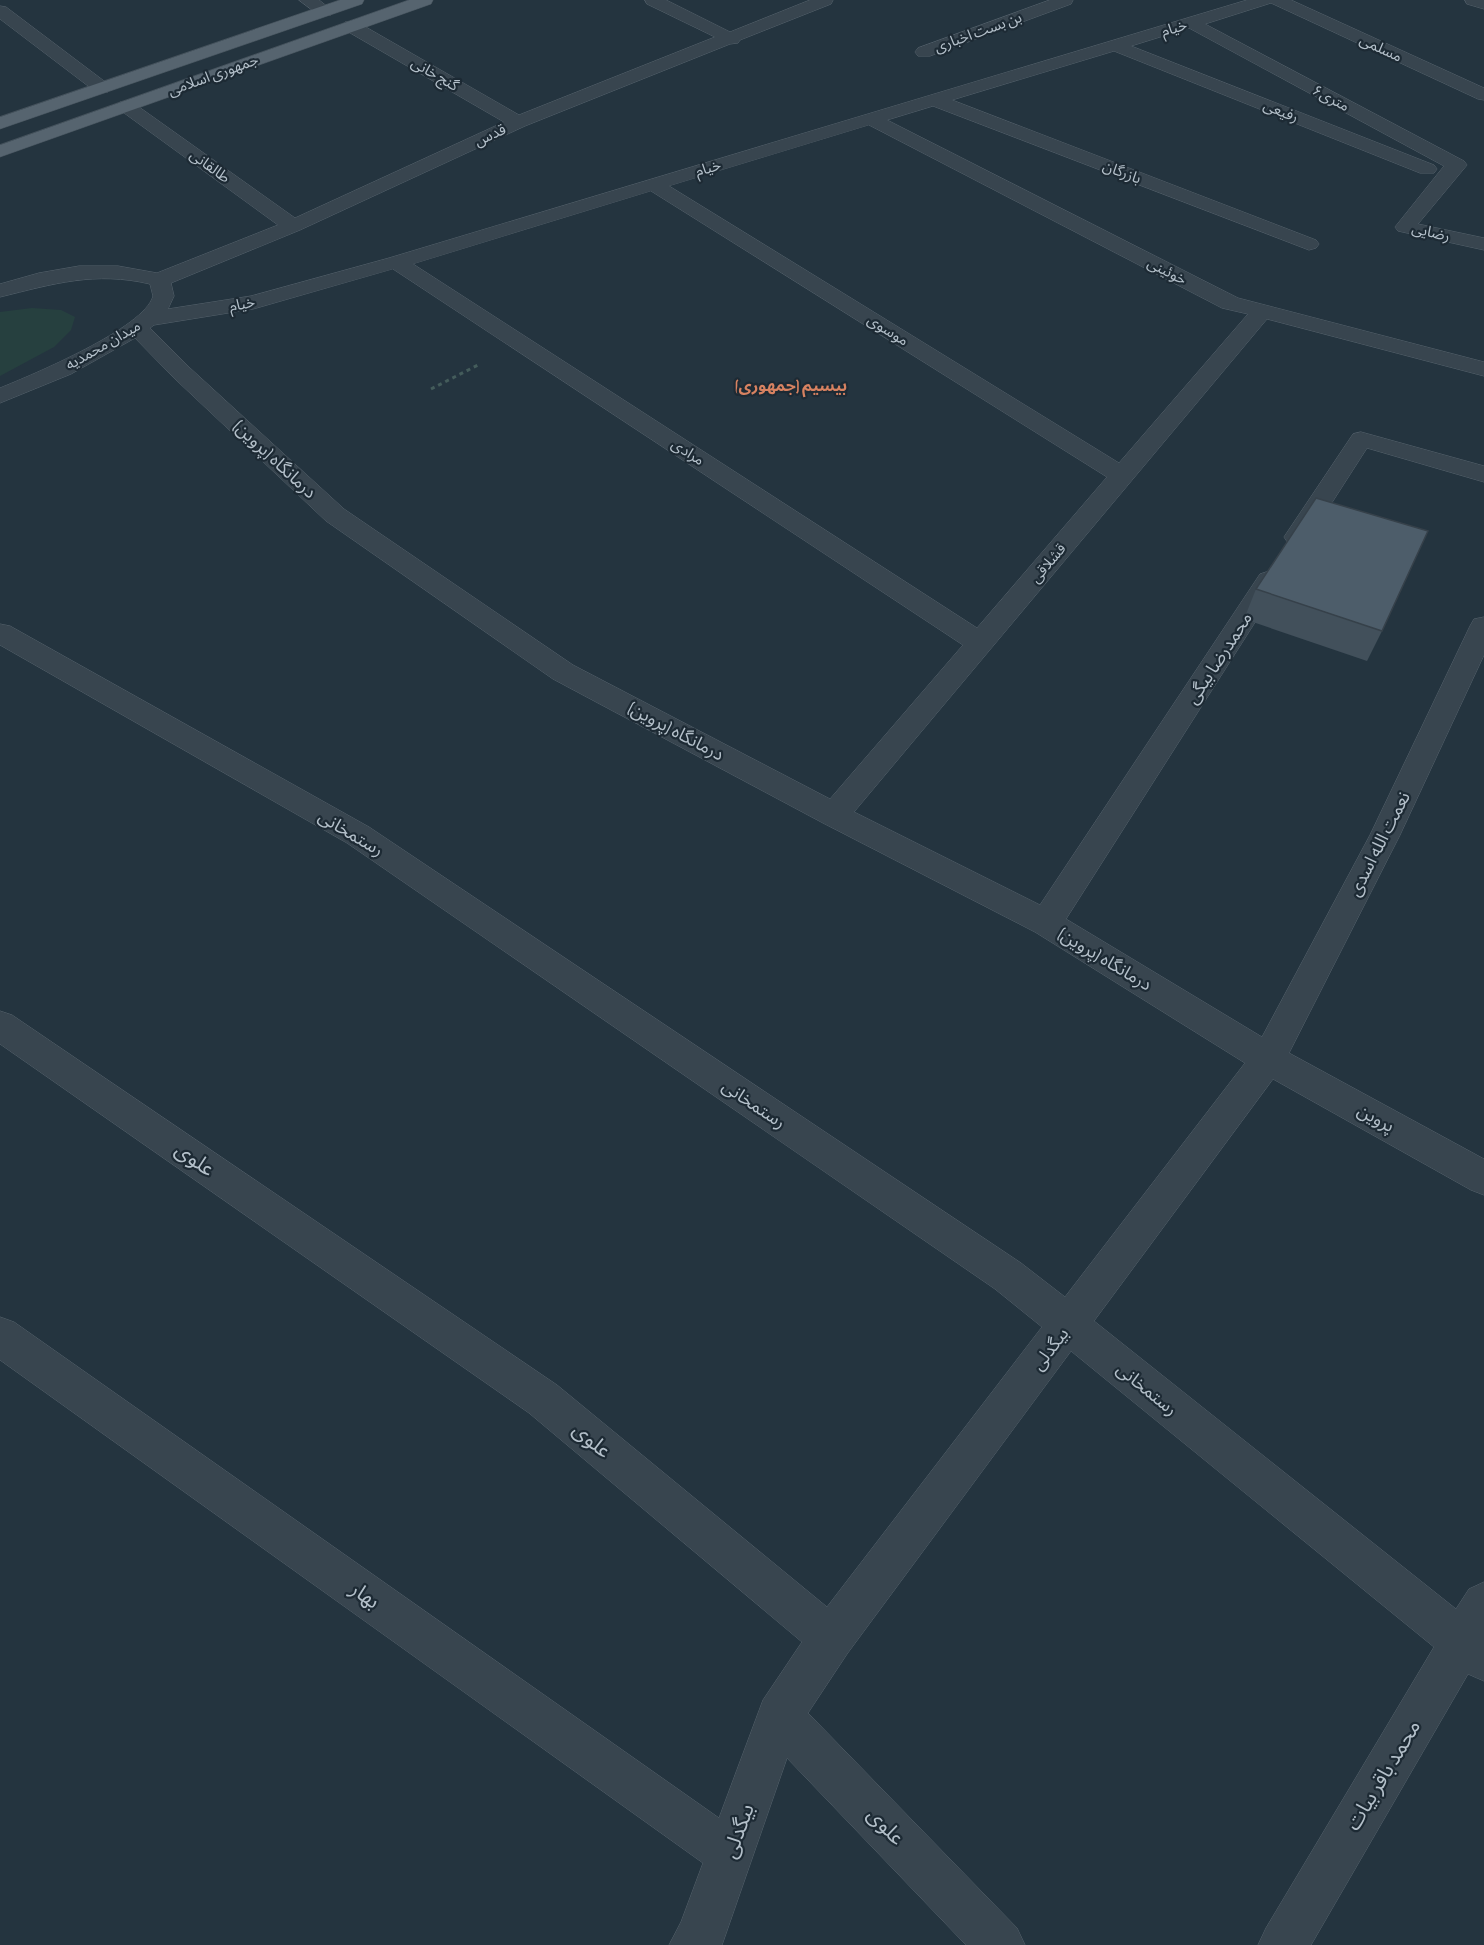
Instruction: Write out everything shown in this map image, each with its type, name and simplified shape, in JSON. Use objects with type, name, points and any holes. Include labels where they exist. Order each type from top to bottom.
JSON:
[{"type":"main road","name":"جمهوری اسلامی","points":[[0,123],[356,0]]},
{"type":"main road","name":"جمهوری اسلامی","points":[[0,151],[425,0]]},
{"type":"street","points":[[308,0],[325,11]]},
{"type":"street","points":[[653,0],[732,39]]},
{"type":"street","name":"قدس","points":[[159,280],[293,226],[518,122],[732,39],[825,0]]},
{"type":"street","name":"بن بست اخباری","points":[[924,52],[1065,0]]},
{"type":"street","name":"خیام","points":[[142,323],[253,302],[396,262],[1265,0]]},
{"type":"street","name":"مسلمی","points":[[1277,0],[1484,95]]},
{"type":"street","points":[[1473,0],[1484,4]]},
{"type":"street","points":[[0,11],[102,88]]},
{"type":"street","name":"۶متری","points":[[1191,23],[1457,165],[1445,176]]},
{"type":"street","name":"گنج خانی","points":[[351,26],[518,122]]},
{"type":"street","name":"رفیعی","points":[[1116,46],[1445,176]]},
{"type":"street","name":"بازرگان","points":[[935,100],[1309,244]]},
{"type":"street","name":"طالقانی","points":[[126,106],[293,226]]},
{"type":"street","name":"خوئینی","points":[[871,119],[1230,303],[1484,369]]},
{"type":"street","name":"رضایی","points":[[1445,176],[1405,227],[1484,244]]},
{"type":"street","name":"موسوی","points":[[654,184],[1122,476]]},
{"type":"street","name":"مرادی","points":[[396,262],[980,643]]},
{"type":"street","points":[[3,287],[83,271],[136,274],[159,280]]},
{"type":"street","name":"میدان محمدیه","points":[[0,396],[31,384],[83,358],[142,323],[162,303],[164,291],[159,280]]},
{"type":"street","name":"قشلاقی","points":[[834,815],[1262,311]]},
{"type":"street","name":"درمانگاه (پروین)","points":[[142,323],[182,373],[335,515],[563,672],[834,815],[1046,923],[1268,1059]]},
{"type":"street","name":"محمدرضا بیگی","points":[[1046,923],[1361,439],[1484,474]]},
{"type":"street","name":"نعمت الله اسدی","points":[[1268,1059],[1385,835],[1484,626]]},
{"type":"street","name":"رستمخانی","points":[[0,633],[358,835],[1008,1276],[1067,1325],[1477,1635]]},
{"type":"street","name":"علوی","points":[[0,1025],[543,1400],[831,1638]]},
{"type":"street","name":"پروین","points":[[1268,1059],[1484,1178]]},
{"type":"street","name":"بیگدلی","points":[[831,1638],[1268,1059]]},
{"type":"street","name":"بهار","points":[[0,1336],[730,1854]]},
{"type":"street","name":"محمد باقر بیات","points":[[1282,1945],[1477,1635]]},
{"type":"street","points":[[779,1716],[831,1638]]},
{"type":"street","name":"بیگدلی","points":[[694,1945],[700,1938],[779,1716]]},
{"type":"street","name":"علوی","points":[[779,1716],[1000,1945]]},
{"type":"green space","points":[[32,308],[61,310],[75,317],[71,330],[54,347],[0,376],[0,312]]},
{"type":"building","points":[[1316,498],[1428,531],[1382,631],[1256,589]]},
{"type":"district","name":"(بیسیم (جمهوری","points":[[791,385]]}]
